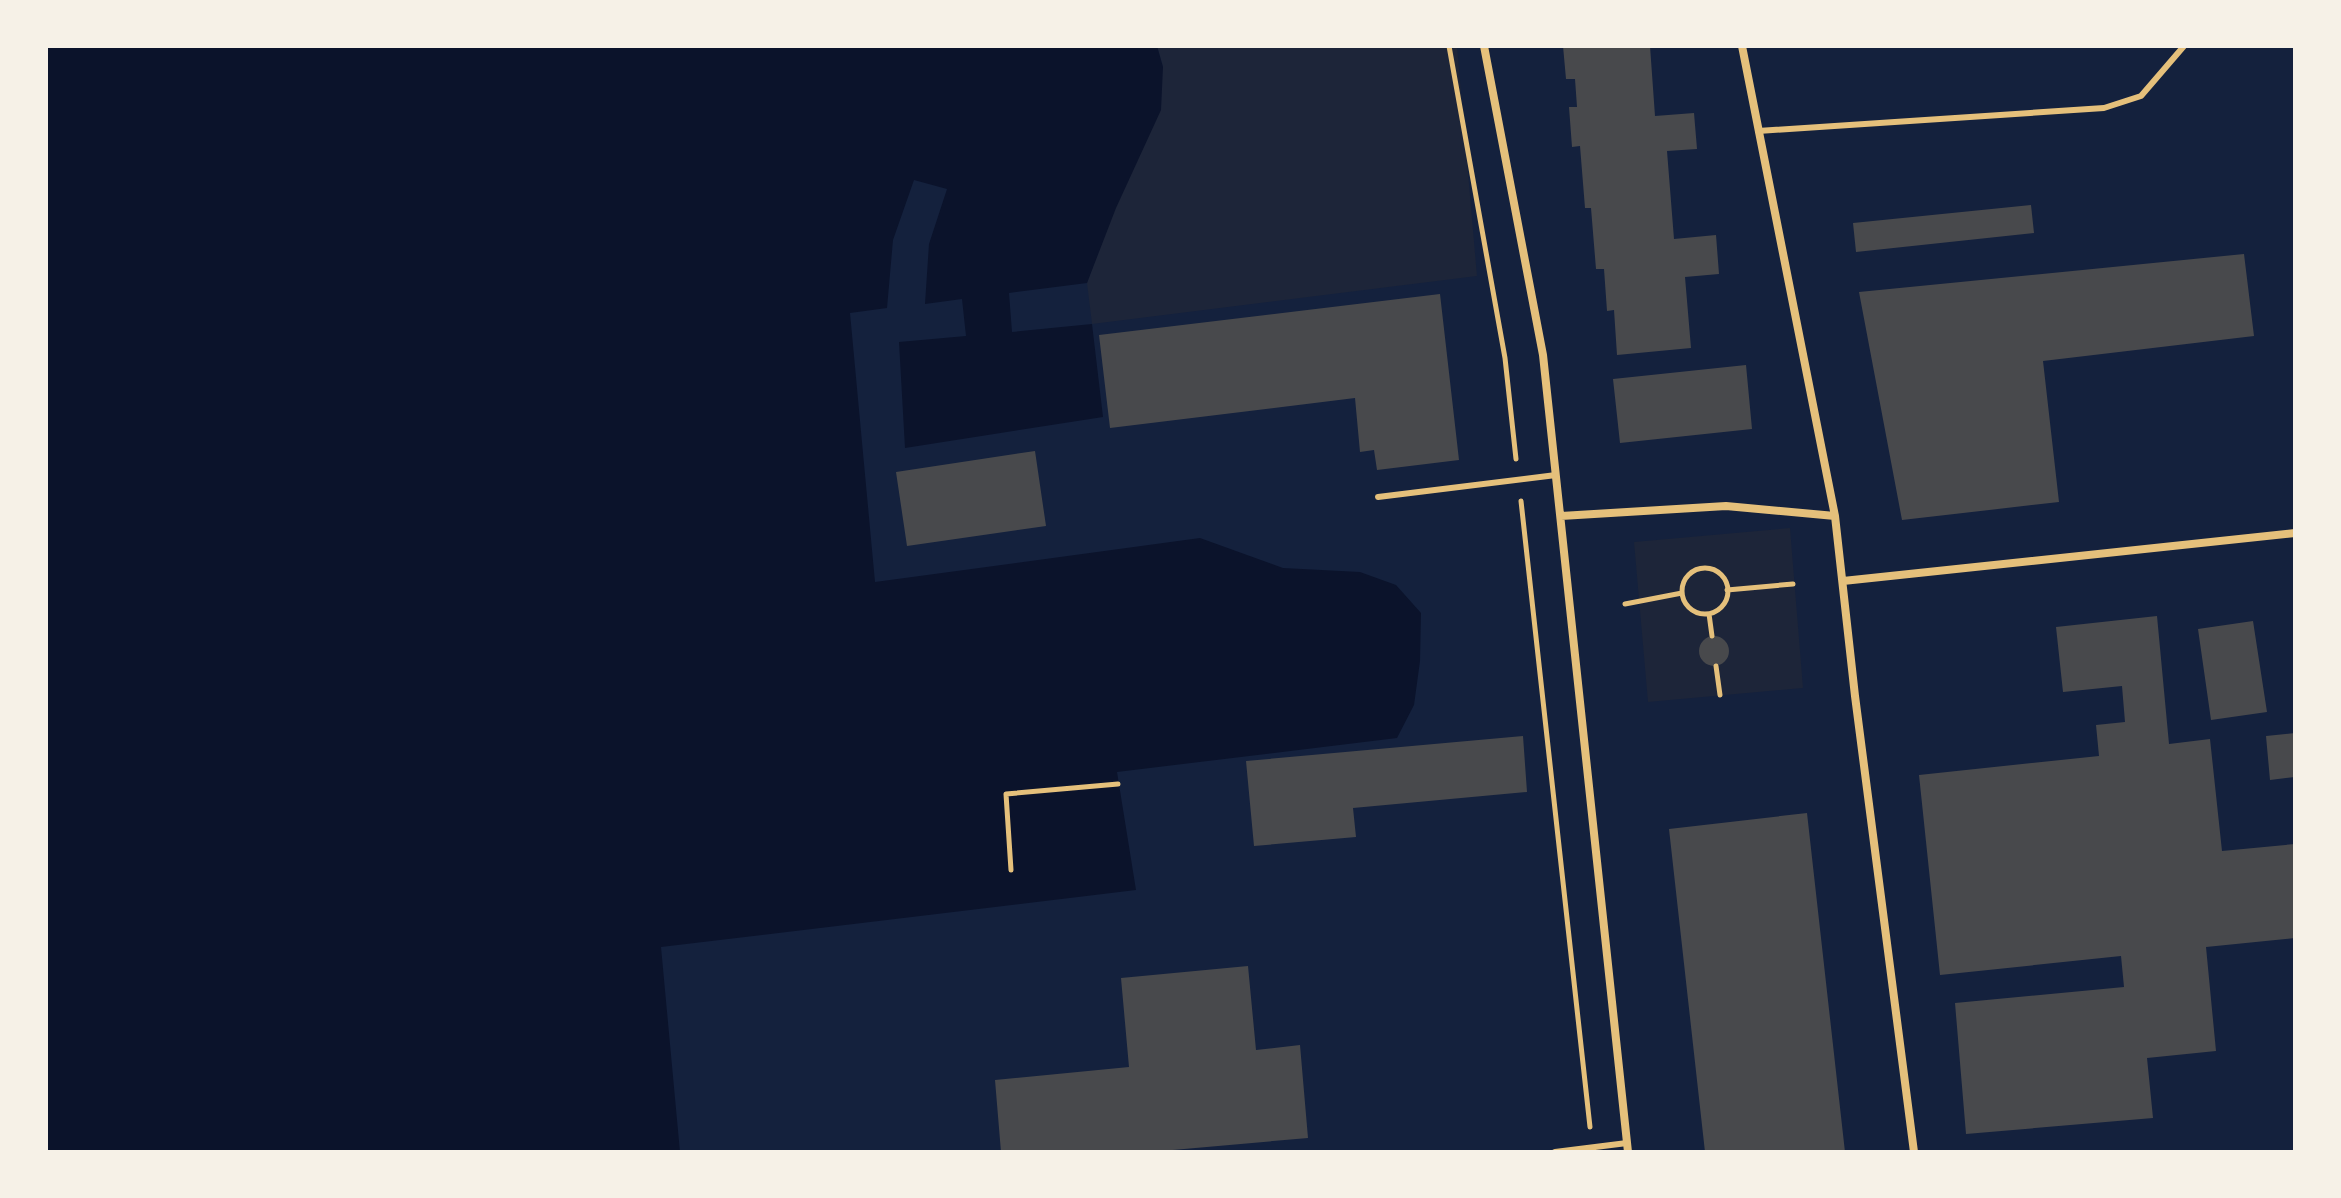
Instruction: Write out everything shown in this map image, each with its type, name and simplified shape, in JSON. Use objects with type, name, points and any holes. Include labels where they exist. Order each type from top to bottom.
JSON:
[{"type":"street","points":[[1484,46],[1543,355],[1628,1148]]},
{"type":"street","points":[[1742,46],[1835,516],[1914,1152]]},
{"type":"street","points":[[1561,516],[1726,506],[1835,516]]},
{"type":"street","points":[[1843,581],[2295,533]]},
{"type":"lane","points":[[1758,131],[2104,108],[2141,96],[2184,46]]},
{"type":"lane","points":[[1378,497],[1556,475]]},
{"type":"lane","points":[[1555,1152],[1592,1147],[1628,1148]]},
{"type":"path","points":[[1449,46],[1505,358],[1592,1147]]},
{"type":"path","points":[[1704,568],[1724,578],[1727,590],[1722,606],[1709,613],[1688,607],[1682,593],[1686,579],[1704,568]]},
{"type":"path","points":[[1727,590],[1793,584]]},
{"type":"path","points":[[1625,604],[1682,593]]},
{"type":"path","points":[[1709,613],[1712,636]]},
{"type":"path","points":[[1716,666],[1720,695]]},
{"type":"path","points":[[1011,870],[1006,794],[1118,784]]},
{"type":"shaded area","points":[[46,46],[1157,46],[1163,67],[1161,110],[1116,208],[1087,283],[1009,293],[1012,332],[1092,324],[1103,417],[905,448],[899,342],[966,336],[962,299],[925,304],[929,244],[947,189],[914,180],[893,240],[887,308],[850,313],[875,582],[1200,538],[1283,568],[1360,572],[1396,585],[1421,613],[1420,661],[1414,705],[1397,738],[1117,772],[1136,890],[661,947],[680,1152],[46,1152]]},
{"type":"shaded area","points":[[1157,46],[1457,46],[1477,276],[1092,324],[1087,283],[1163,67]]},
{"type":"shaded area","points":[[1790,528],[1803,688],[1648,702],[1634,542]]},
{"type":"building","points":[[1563,46],[1650,46],[1655,116],[1694,113],[1697,149],[1667,151],[1674,239],[1716,235],[1719,274],[1685,277],[1691,348],[1617,355],[1614,310],[1607,311],[1604,269],[1596,269],[1591,208],[1585,208],[1580,146],[1572,147],[1569,107],[1577,107],[1575,79],[1566,79]]},
{"type":"building","points":[[2031,205],[2034,233],[1856,252],[1853,223]]},
{"type":"building","points":[[2244,254],[2254,336],[2043,361],[2059,502],[1902,520],[1859,292]]},
{"type":"building","points":[[1440,294],[1459,460],[1377,470],[1374,450],[1360,452],[1355,398],[1110,428],[1099,335]]},
{"type":"building","points":[[1746,365],[1752,429],[1620,443],[1613,379]]},
{"type":"building","points":[[1035,451],[1046,526],[907,546],[896,472]]},
{"type":"building","points":[[2157,616],[2169,744],[2210,739],[2222,851],[2295,844],[2295,938],[2206,947],[2216,1051],[2147,1058],[2153,1118],[1966,1134],[1955,1003],[2124,987],[2121,956],[1940,975],[1919,775],[2099,756],[2096,725],[2125,722],[2122,686],[2063,692],[2056,627]]},
{"type":"building","points":[[2253,621],[2267,712],[2211,720],[2198,629]]},
{"type":"building","points":[[1714,636],[1725,640],[1729,651],[1725,662],[1714,666],[1703,662],[1699,651],[1703,640]]},
{"type":"building","points":[[2295,733],[2295,777],[2270,780],[2266,736]]},
{"type":"building","points":[[1523,736],[1527,792],[1353,808],[1356,837],[1254,846],[1246,761]]},
{"type":"building","points":[[1807,813],[1845,1152],[1705,1152],[1669,829]]},
{"type":"building","points":[[1248,966],[1256,1050],[1300,1045],[1308,1138],[1150,1152],[1001,1152],[995,1080],[1129,1067],[1121,978]]}]
